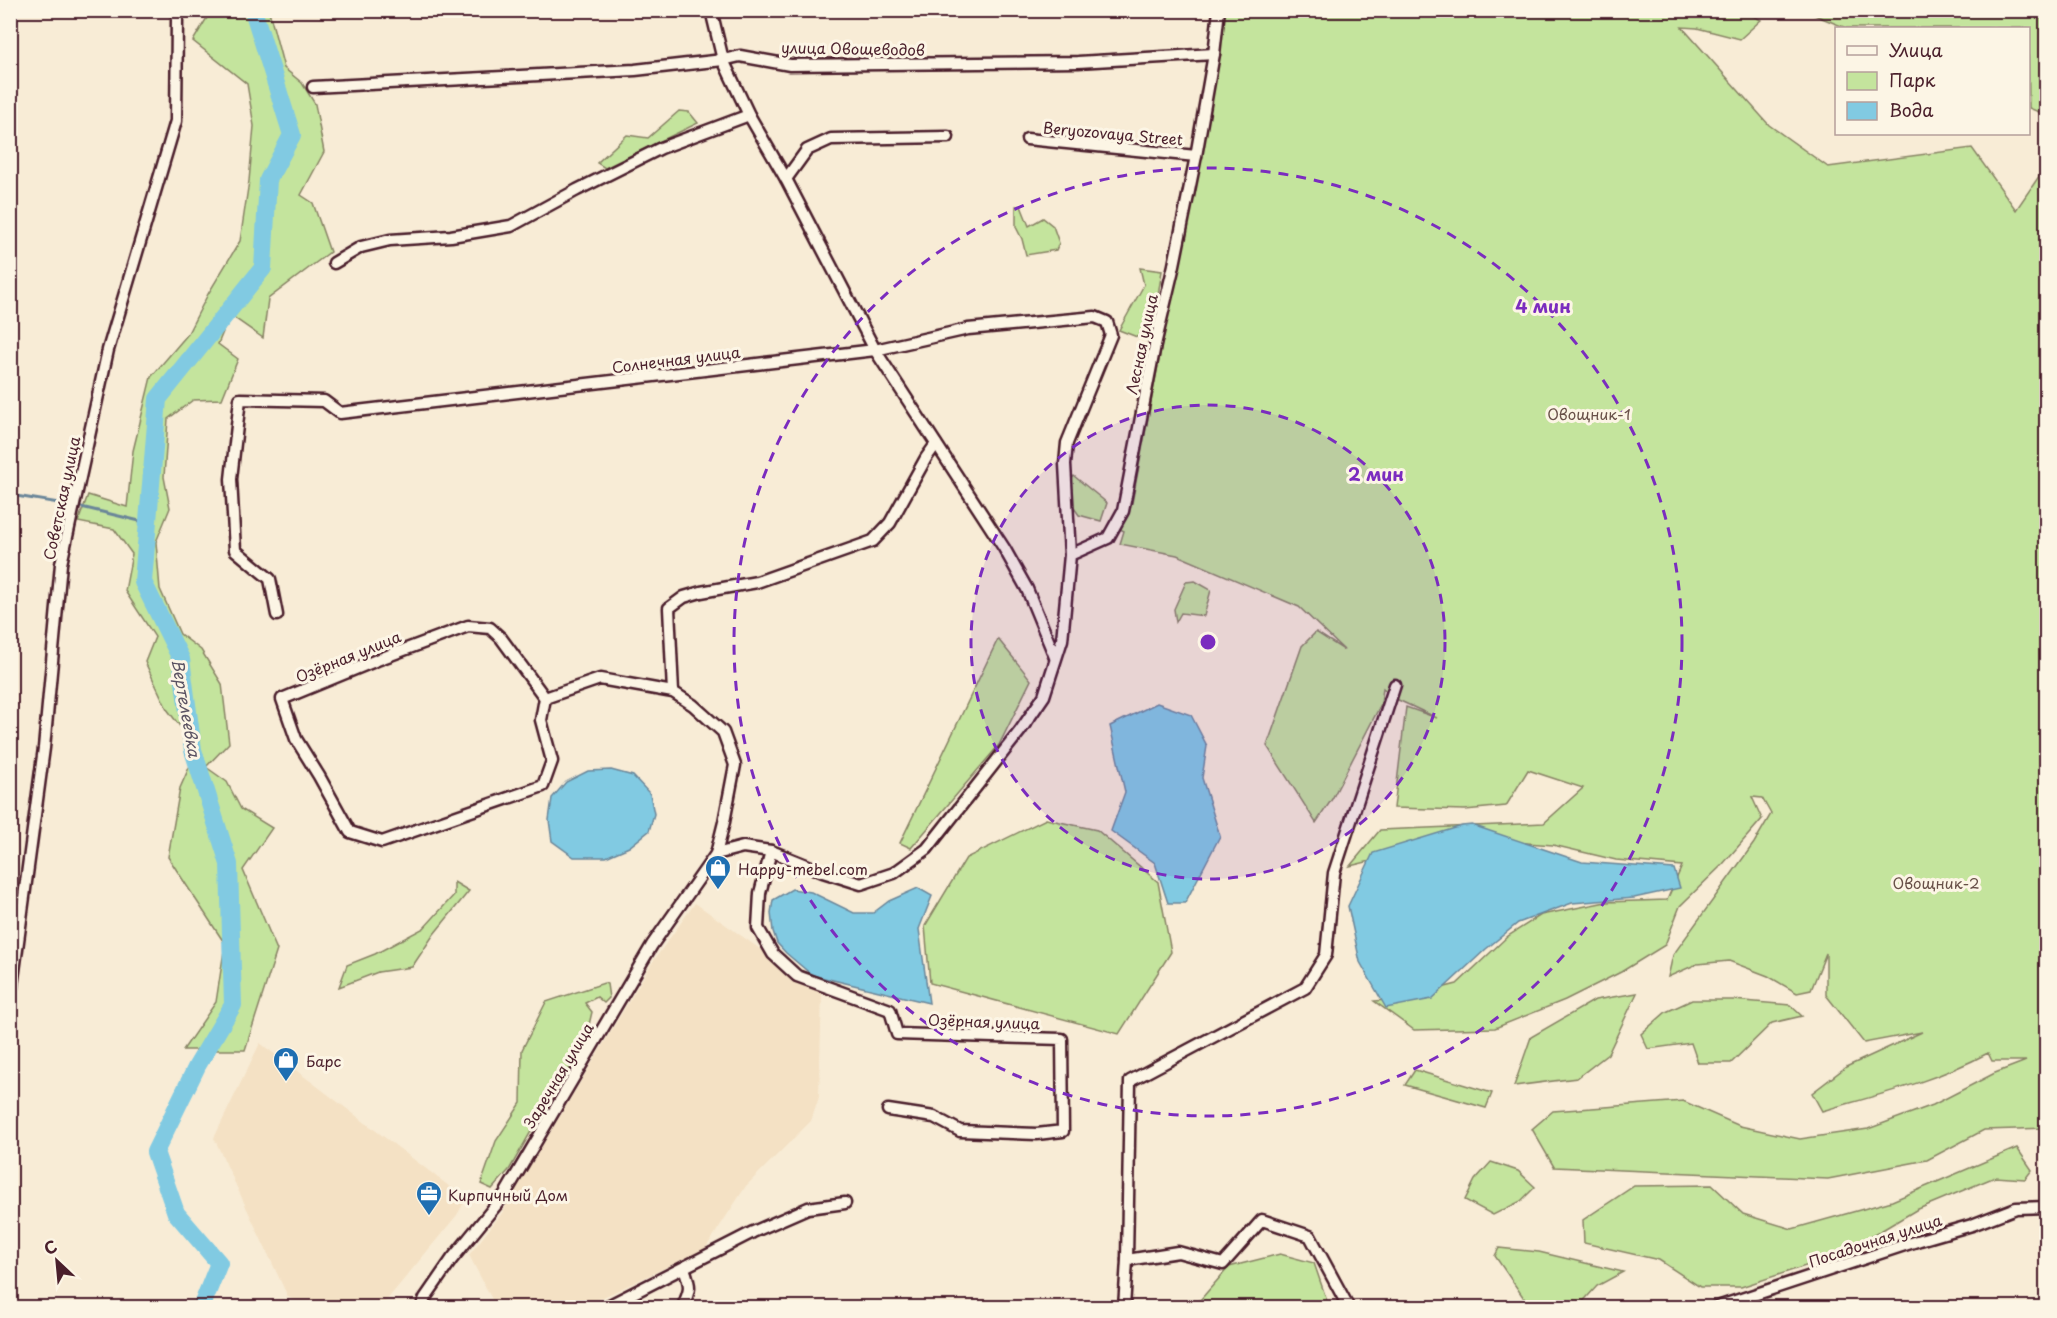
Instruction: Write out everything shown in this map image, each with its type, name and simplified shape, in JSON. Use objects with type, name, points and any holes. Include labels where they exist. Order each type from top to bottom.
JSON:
[{"type":"street","name":"Советская улица","points":[[11,998],[44,748],[61,564],[108,350],[176,121],[179,10]]},
{"type":"street","points":[[711,10],[723,60],[749,114],[786,179],[875,350],[1010,558],[1027,589],[1055,657]]},
{"type":"street","name":"Лесная улица","points":[[1070,555],[1108,538],[1123,511],[1155,345],[1174,266],[1196,156],[1214,54],[1219,10]]},
{"type":"street","name":"улица Овощеводов","points":[[313,87],[635,70],[740,56],[790,65],[1078,62],[1214,54]]},
{"type":"street","points":[[334,263],[361,247],[390,240],[451,236],[511,226],[661,148],[749,114]]},
{"type":"street","points":[[786,179],[807,150],[831,139],[948,137]]},
{"type":"street","name":"Beryozovaya Street","points":[[1027,139],[1196,156]]},
{"type":"street","name":"Солнечная улица","points":[[277,615],[270,579],[235,550],[231,479],[240,399],[324,401],[340,413],[875,350],[968,329],[1095,317],[1107,322],[1111,335],[1067,443],[1065,464],[1070,555]]},
{"type":"street","points":[[673,692],[669,608],[684,597],[757,582],[873,541],[890,523],[936,444]]},
{"type":"street","points":[[545,698],[600,679],[673,692],[693,705],[723,732],[735,765],[716,854],[743,847],[771,852],[861,884],[894,873],[927,849],[1044,696],[1062,640],[1070,555]]},
{"type":"street","name":"Озёрная улица","points":[[468,626],[490,628],[501,638],[545,698],[541,720],[552,761],[543,786],[382,842],[350,832],[320,776],[296,739],[282,699],[468,626]]},
{"type":"street","points":[[1124,1308],[1130,1081],[1305,988],[1326,955],[1334,873],[1395,686]]},
{"type":"street","name":"Озёрная улица","points":[[771,852],[760,893],[758,928],[773,954],[798,976],[890,1011],[897,1034],[1062,1039],[1063,1131],[1037,1134],[960,1131],[934,1116],[888,1110]]},
{"type":"street","name":"Заречная улица","points":[[421,1308],[425,1298],[452,1259],[505,1194],[652,945],[716,854]]},
{"type":"street","points":[[604,1308],[753,1232],[808,1208],[845,1203]]},
{"type":"street","name":"Посадочная улица","points":[[1714,1308],[1972,1225],[2016,1208],[2046,1207]]},
{"type":"street","points":[[1127,1260],[1178,1252],[1223,1264],[1262,1220],[1310,1236],[1349,1308]]},
{"type":"street","points":[[682,1308],[690,1286],[684,1268]]},
{"type":"shaded area","points":[[695,903],[822,993],[819,1097],[811,1121],[746,1186],[705,1249],[580,1308],[496,1307],[469,1255],[502,1213],[652,963]]},
{"type":"shaded area","points":[[260,1043],[466,1199],[457,1215],[381,1307],[307,1307],[288,1297],[214,1138]]},
{"type":"green space","points":[[211,11],[269,11],[284,68],[302,83],[315,104],[324,152],[301,195],[313,203],[330,252],[268,299],[263,338],[230,315],[218,344],[238,359],[222,399],[193,400],[168,419],[164,477],[170,508],[156,542],[160,589],[180,634],[201,650],[222,684],[229,743],[206,767],[227,782],[241,809],[272,828],[243,870],[277,950],[245,1050],[183,1050],[216,1002],[225,944],[168,857],[180,788],[192,761],[185,733],[167,709],[145,662],[155,637],[125,591],[132,554],[114,529],[78,522],[88,495],[127,507],[133,451],[151,377],[187,335],[208,294],[240,241],[254,126],[247,84],[193,41]]},
{"type":"green space","name":"Овощник-1","points":[[1225,11],[1743,11],[1761,20],[1740,39],[1697,28],[1682,27],[1769,125],[1828,167],[1972,148],[2016,210],[2046,166],[2046,1128],[1984,1130],[1927,1160],[1828,1179],[1554,1167],[1532,1129],[1553,1111],[1683,1101],[1740,1126],[1800,1139],[1868,1129],[1933,1105],[1995,1073],[2026,1061],[1992,1061],[1988,1053],[1948,1072],[1822,1111],[1812,1093],[1846,1067],[1922,1032],[1864,1043],[1826,995],[1826,953],[1811,990],[1797,993],[1768,976],[1729,961],[1697,964],[1668,977],[1673,955],[1754,843],[1771,814],[1762,798],[1752,797],[1762,819],[1723,864],[1680,906],[1665,945],[1621,972],[1565,1000],[1495,1028],[1414,1030],[1374,1001],[1398,999],[1457,984],[1508,936],[1541,915],[1606,902],[1667,900],[1682,866],[1616,860],[1553,845],[1457,840],[1350,866],[1380,830],[1544,823],[1583,788],[1528,770],[1506,806],[1465,810],[1394,808],[1406,707],[1437,718],[1394,698],[1383,688],[1381,704],[1332,799],[1316,823],[1267,746],[1302,646],[1316,632],[1344,650],[1299,607],[1177,555],[1120,544],[1124,531],[1120,529],[1125,511],[1129,513],[1132,503]]},
{"type":"green space","points":[[1805,11],[2046,11],[2046,115],[2030,108],[2030,27],[1844,27]]},
{"type":"green space","points":[[679,111],[689,112],[698,123],[605,168],[597,163],[627,135],[648,138]]},
{"type":"green space","points":[[1016,206],[1021,206],[1029,226],[1043,218],[1053,226],[1059,243],[1056,250],[1026,255],[1016,227]]},
{"type":"green space","points":[[1140,268],[1162,271],[1150,342],[1119,330],[1144,285]]},
{"type":"green space","points":[[1074,476],[1107,503],[1101,521],[1079,515],[1063,492]]},
{"type":"green space","points":[[1195,581],[1211,590],[1204,616],[1181,613],[1176,622],[1174,609],[1186,582]]},
{"type":"green space","points":[[998,639],[1031,680],[999,745],[911,848],[900,843]]},
{"type":"green space","points":[[1046,819],[1097,830],[1158,882],[1171,952],[1119,1034],[930,983],[925,926],[966,858]]},
{"type":"green space","points":[[454,882],[469,891],[434,934],[412,967],[378,972],[339,987],[347,965],[375,954],[424,928],[454,895]]},
{"type":"green space","points":[[604,983],[607,984],[609,998],[604,1003],[597,997],[585,1003],[592,1012],[584,1046],[545,1107],[509,1170],[492,1189],[481,1184],[496,1141],[521,1103],[522,1050],[546,1002]]},
{"type":"green space","points":[[1637,993],[1608,1054],[1577,1078],[1514,1086],[1531,1037],[1595,1000]]},
{"type":"green space","points":[[1692,1000],[1733,1000],[1790,1005],[1802,1016],[1772,1023],[1731,1063],[1698,1063],[1691,1043],[1648,1049],[1641,1034],[1666,1012]]},
{"type":"green space","points":[[1415,1070],[1492,1093],[1486,1108],[1405,1085]]},
{"type":"green space","points":[[2017,1148],[2032,1170],[2025,1179],[1995,1177],[1916,1210],[1842,1254],[1741,1287],[1700,1287],[1659,1260],[1584,1243],[1583,1220],[1634,1186],[1712,1185],[1743,1214],[1792,1229],[1892,1201]]},
{"type":"green space","points":[[1491,1162],[1518,1171],[1535,1187],[1521,1201],[1493,1215],[1465,1200],[1475,1180]]},
{"type":"green space","points":[[1499,1248],[1539,1252],[1623,1272],[1597,1286],[1578,1307],[1530,1307],[1495,1256]]},
{"type":"green space","points":[[1280,1254],[1314,1263],[1329,1307],[1194,1307],[1229,1267]]},
{"type":"water","points":[[1157,703],[1191,715],[1207,746],[1202,778],[1220,836],[1185,903],[1168,903],[1155,863],[1111,831],[1125,792],[1110,726]]},
{"type":"water","points":[[611,770],[633,776],[650,794],[654,814],[649,831],[629,847],[606,857],[574,857],[552,841],[549,820],[552,798],[566,782],[588,771]]},
{"type":"water","points":[[1472,825],[1582,862],[1674,869],[1680,888],[1634,898],[1572,903],[1518,923],[1432,999],[1386,1008],[1360,962],[1348,906],[1373,853]]},
{"type":"water","points":[[918,888],[932,896],[919,929],[929,1003],[812,975],[777,943],[771,913],[773,900],[792,889],[811,892],[854,913],[873,913],[889,901]]},
{"type":"waterway","name":"Вертелеевка","points":[[201,1308],[219,1263],[176,1213],[155,1152],[197,1066],[233,1005],[229,864],[193,750],[181,659],[143,582],[158,399],[263,268],[268,180],[292,135],[253,10]]},
{"type":"waterway","points":[[10,495],[71,505]]},
{"type":"waterway","points":[[77,506],[148,523]]},
{"type":"place","name":"Happy-mebel.com","points":[[718,891]]},
{"type":"place","name":"Барс","points":[[286,1083]]},
{"type":"place","name":"Кирпичный Дом","points":[[429,1217]]},
{"type":"park label","name":"Овощник-2","points":[[1936,882]]}]
